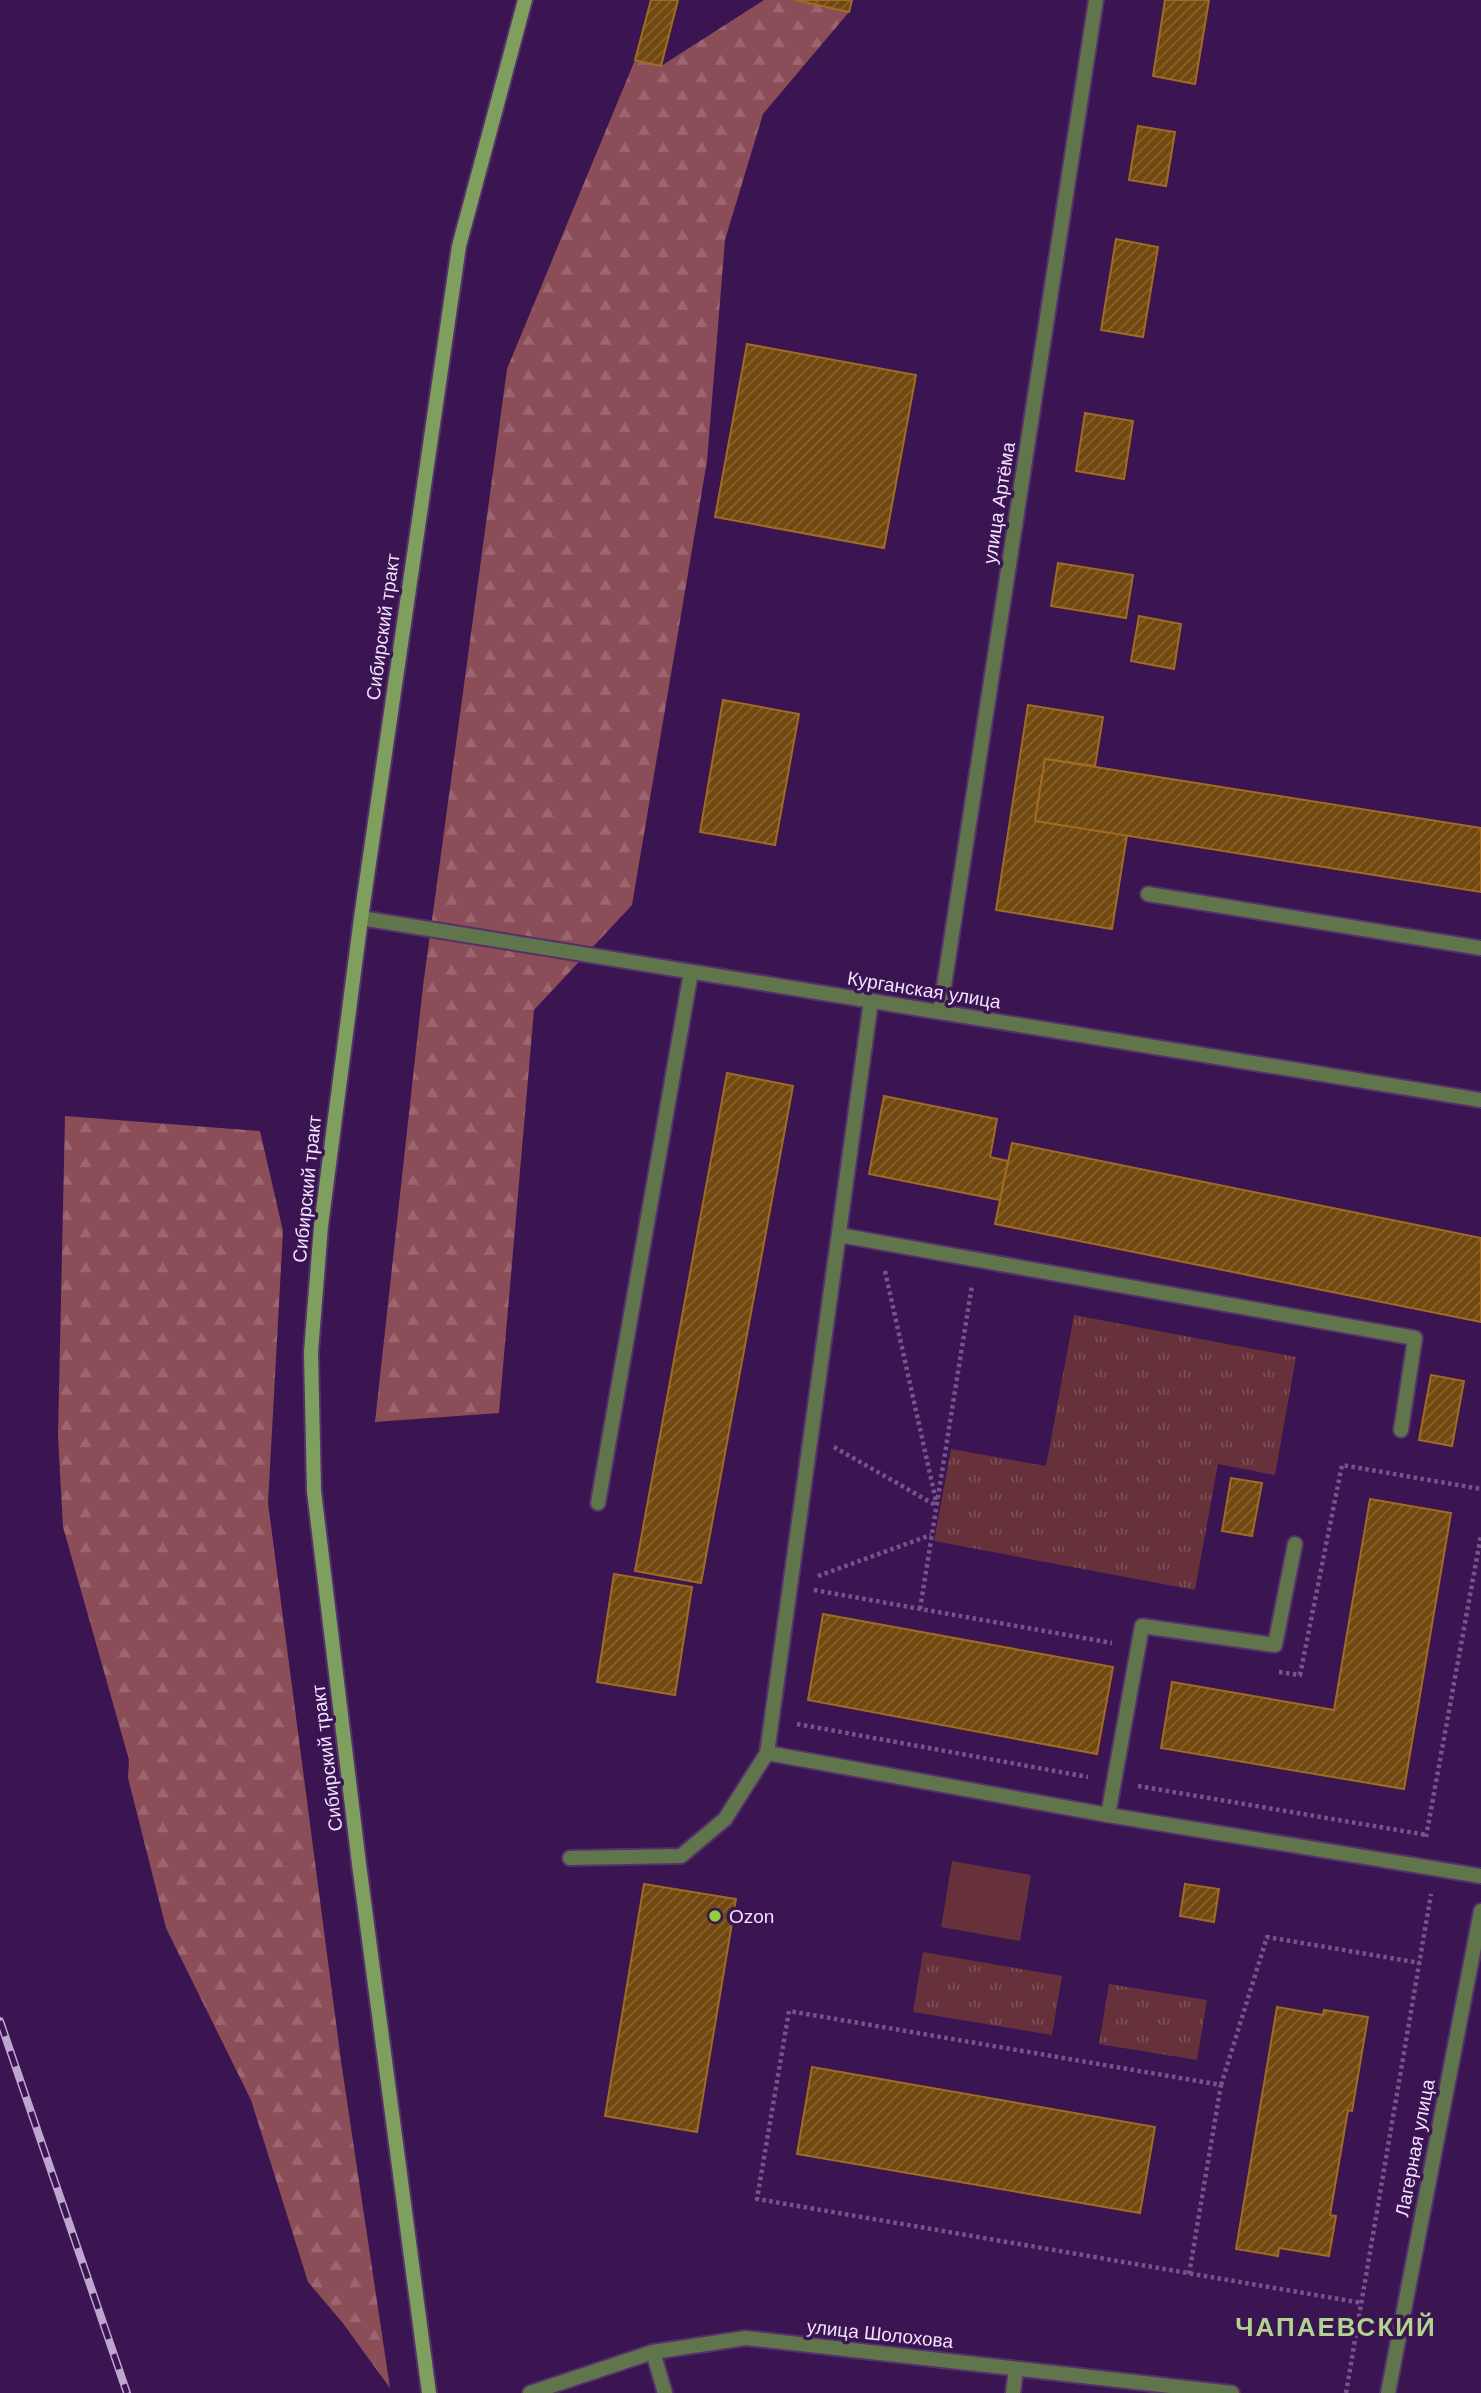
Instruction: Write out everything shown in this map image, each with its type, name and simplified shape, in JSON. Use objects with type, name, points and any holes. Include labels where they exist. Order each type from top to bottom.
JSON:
[{"type":"main road","name":"Сибирский тракт","points":[[429,2393],[359,1864],[314,1491],[311,1352],[320,1238],[361,918],[459,247],[525,0]]},
{"type":"street","name":"улица Артёма","points":[[940,1012],[1096,0]]},
{"type":"street","points":[[1148,894],[1481,948]]},
{"type":"street","name":"Курганская улица","points":[[361,918],[1481,1100]]},
{"type":"street","points":[[598,1503],[691,972]]},
{"type":"street","points":[[570,1858],[681,1856],[725,1819],[767,1753],[870,1001]]},
{"type":"street","points":[[839,1235],[1415,1338],[1401,1430]]},
{"type":"street","points":[[1108,1815],[1142,1626],[1275,1645],[1295,1544]]},
{"type":"street","points":[[767,1753],[1108,1815],[1481,1876]]},
{"type":"street","name":"Лагерная улица","points":[[1388,2393],[1480,1919]]},
{"type":"street","name":"улица Шолохова","points":[[530,2393],[653,2352],[746,2339],[1233,2393]]},
{"type":"street","points":[[653,2352],[665,2393]]},
{"type":"street","points":[[1013,2393],[1016,2369]]},
{"type":"path","points":[[878,1242],[937,1506]]},
{"type":"path","points":[[920,1609],[976,1260]]},
{"type":"path","points":[[811,1434],[937,1506]]},
{"type":"path","points":[[1274,1671],[1300,1675],[1342,1465],[1481,1489]]},
{"type":"path","points":[[790,1586],[932,1535]]},
{"type":"path","points":[[1346,2393],[1420,1963],[1428,1867],[1481,1535]]},
{"type":"path","points":[[790,1586],[1138,1647]]},
{"type":"path","points":[[1189,2274],[1221,2085],[1267,1937],[1420,1963]]},
{"type":"path","points":[[1221,2085],[789,2011],[757,2199],[1362,2303]]},
{"type":"green space","points":[[764,0],[795,0],[849,12],[763,114],[725,240],[707,461],[632,905],[534,1010],[499,1413],[375,1422],[423,986],[507,369],[635,60],[661,66]]},
{"type":"green space","points":[[65,1116],[260,1131],[283,1231],[268,1503],[341,2061],[390,2388],[342,2322],[308,2282],[251,2100],[166,1928],[128,1778],[129,1760],[63,1527],[58,1436]]},
{"type":"green space","points":[[1074,1315],[1296,1357],[1275,1475],[1218,1464],[1195,1590],[934,1541],[951,1449],[1046,1466]]},
{"type":"green space","points":[[952,1861],[1031,1875],[1020,1941],[941,1927]]},
{"type":"green space","points":[[923,1952],[1062,1976],[1052,2035],[913,2012]]},
{"type":"green space","points":[[1109,1984],[1207,2000],[1197,2060],[1099,2044]]},
{"type":"building","points":[[651,0],[678,0],[661,66],[635,60]]},
{"type":"building","points":[[795,0],[852,0],[849,12]]},
{"type":"building","points":[[1165,0],[1209,0],[1195,84],[1153,76]]},
{"type":"building","points":[[1138,126],[1175,132],[1166,186],[1129,180]]},
{"type":"building","points":[[1116,239],[1158,247],[1143,337],[1101,330]]},
{"type":"building","points":[[747,344],[916,375],[884,548],[715,517]]},
{"type":"building","points":[[1085,413],[1133,421],[1124,479],[1076,471]]},
{"type":"building","points":[[1058,563],[1133,575],[1126,618],[1051,606]]},
{"type":"building","points":[[1139,616],[1181,624],[1174,669],[1131,661]]},
{"type":"building","points":[[723,700],[799,714],[775,845],[700,832]]},
{"type":"building","points":[[1028,705],[1103,717],[1095,766],[1045,759],[1035,821],[1127,835],[1112,929],[996,910]]},
{"type":"building","points":[[1045,759],[1481,828],[1481,892],[1035,821]]},
{"type":"building","points":[[727,1073],[793,1086],[701,1583],[635,1571]]},
{"type":"building","points":[[884,1096],[997,1119],[990,1157],[1008,1161],[1000,1200],[869,1174]]},
{"type":"building","points":[[1012,1143],[1481,1238],[1481,1322],[995,1224]]},
{"type":"building","points":[[1431,1375],[1464,1381],[1452,1446],[1419,1440]]},
{"type":"building","points":[[1231,1478],[1262,1483],[1252,1536],[1222,1531]]},
{"type":"building","points":[[1370,1499],[1451,1513],[1404,1789],[1161,1748],[1172,1682],[1334,1710]]},
{"type":"building","points":[[614,1574],[692,1587],[675,1695],[597,1682]]},
{"type":"building","points":[[823,1614],[1113,1667],[1097,1754],[808,1700]]},
{"type":"building","points":[[644,1884],[736,1899],[697,2132],[605,2116]]},
{"type":"building","points":[[1185,1884],[1219,1889],[1214,1922],[1180,1916]]},
{"type":"building","points":[[1277,2007],[1323,2015],[1324,2010],[1368,2017],[1352,2111],[1348,2110],[1330,2215],[1336,2216],[1329,2256],[1279,2248],[1278,2256],[1236,2249]]},
{"type":"building","points":[[812,2067],[1155,2127],[1140,2213],[797,2154]]},
{"type":"railway","points":[[0,2021],[127,2393]]},
{"type":"place","name":"Ozon","points":[[715,1916]]},
{"type":"district","name":"ЧАПАЕВСКИЙ","points":[[1336,2327]]}]
